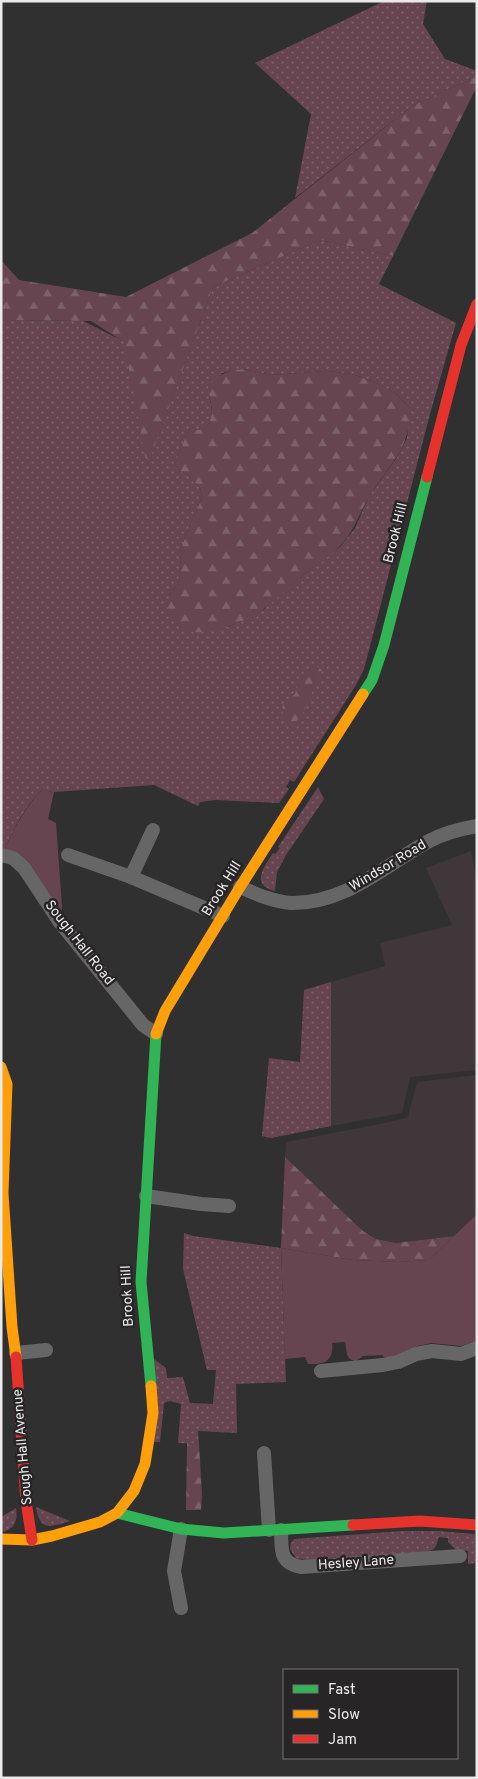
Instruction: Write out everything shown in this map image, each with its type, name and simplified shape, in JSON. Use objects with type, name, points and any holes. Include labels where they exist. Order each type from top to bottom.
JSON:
[{"type":"main road","name":"Brook Hill","points":[[117,1513],[134,1491],[145,1464],[153,1413],[141,1282],[156,1034],[165,1011],[240,887],[372,680],[384,645],[459,354],[477,304]]},
{"type":"main road","name":"Sough Hall Avenue","points":[[1,1067],[7,1084],[3,1193],[5,1285],[16,1353],[26,1501],[32,1540]]},
{"type":"main road","points":[[1,1539],[32,1540],[87,1527],[117,1513],[181,1529],[224,1533],[420,1521],[477,1526]]},
{"type":"street","name":"Windsor Road","points":[[240,887],[269,899],[290,903],[315,901],[342,893],[365,882],[435,839],[449,833],[477,826]]},
{"type":"street","points":[[131,877],[153,830]]},
{"type":"street","name":"Sough Hall Road","points":[[1,855],[13,858],[24,868],[59,921],[143,1025],[156,1034]]},
{"type":"street","points":[[68,855],[131,877],[223,916]]},
{"type":"street","points":[[146,1196],[230,1206]]},
{"type":"street","points":[[321,1370],[383,1365],[398,1362],[416,1354],[432,1351],[462,1354],[477,1348]]},
{"type":"street","points":[[16,1353],[46,1350]]},
{"type":"street","name":"Hesley Lane","points":[[264,1453],[275,1530],[283,1556],[294,1566],[460,1556]]},
{"type":"street","points":[[181,1529],[174,1571],[181,1608]]},
{"type":"shaded area","points":[[471,851],[477,882],[477,1070],[410,1077],[402,1113],[331,1126],[331,982],[385,966],[380,943],[452,925],[426,868]]},
{"type":"shaded area","points":[[477,1075],[477,1214],[454,1236],[396,1243],[376,1239],[363,1231],[285,1157],[286,1142],[408,1117],[417,1082]]},
{"type":"green space","points":[[384,1],[427,1],[423,24],[445,59],[477,71],[477,76],[412,106],[295,198],[311,114],[255,63]]},
{"type":"green space","points":[[477,76],[477,86],[393,256],[320,240],[213,287],[147,467],[124,342],[91,321],[1,320],[1,260],[19,280],[126,297],[252,233],[412,106]]},
{"type":"green space","points":[[320,240],[393,256],[379,284],[456,323],[430,414],[364,669],[356,685],[294,782],[290,780],[286,787],[289,789],[279,803],[215,800],[200,802],[198,806],[154,785],[54,792],[42,790],[20,818],[5,849],[1,849],[1,320],[83,321],[125,342],[147,466],[213,287]],"holes":[[[243,369],[272,375],[328,371],[352,374],[374,382],[395,393],[410,408],[407,438],[396,459],[369,496],[355,528],[340,547],[298,579],[264,609],[228,627],[169,596],[179,582],[180,553],[185,536],[202,498],[200,488],[188,475],[179,471],[175,464],[189,429],[198,430],[207,427],[212,412],[209,397],[222,373]]]},
{"type":"green space","points":[[243,369],[272,375],[328,371],[352,374],[374,382],[395,393],[410,408],[407,434],[398,455],[370,495],[349,535],[334,552],[272,602],[245,620],[209,632],[187,631],[176,624],[167,606],[169,596],[179,582],[180,553],[185,536],[202,498],[200,488],[188,475],[179,471],[175,464],[189,428],[198,430],[207,427],[210,421],[212,408],[208,388],[215,379],[223,374]]},
{"type":"green space","points":[[313,664],[322,670],[301,717],[290,726],[282,718],[283,704],[295,694],[300,678]]},
{"type":"green space","points":[[318,787],[324,799],[286,855],[277,872],[275,891],[267,888],[261,880],[263,870],[273,853],[275,854],[280,848],[278,847]]},
{"type":"green space","points":[[42,790],[54,792],[48,819],[56,823],[61,914],[5,849],[21,818]]},
{"type":"green space","points":[[331,982],[331,1126],[271,1138],[262,1136],[269,1058],[300,1062],[304,990]]},
{"type":"green space","points":[[285,1157],[363,1231],[376,1239],[396,1243],[454,1236],[429,1260],[399,1262],[353,1260],[281,1248]]},
{"type":"green space","points":[[477,1214],[477,1341],[461,1346],[431,1343],[418,1346],[396,1357],[386,1359],[382,1355],[363,1356],[356,1361],[348,1357],[345,1342],[332,1343],[330,1358],[323,1363],[308,1364],[305,1357],[285,1359],[281,1248],[353,1260],[399,1262],[429,1260]]},
{"type":"green space","points":[[184,1233],[193,1236],[281,1248],[286,1382],[236,1384],[237,1433],[198,1431],[199,1444],[178,1443],[181,1404],[170,1401],[164,1403],[160,1442],[154,1442],[154,1359],[166,1368],[167,1378],[183,1377],[190,1403],[213,1404],[216,1370],[207,1370],[183,1269]]},
{"type":"green space","points":[[187,1443],[199,1444],[202,1493],[201,1510],[186,1510]]},
{"type":"green space","points":[[36,1507],[70,1521],[47,1526],[40,1521]]},
{"type":"green space","points":[[16,1508],[16,1521],[12,1527],[1,1532],[1,1517]]},
{"type":"green space","points":[[402,1531],[439,1531],[475,1534],[475,1563],[468,1564],[468,1551],[455,1549],[448,1542],[448,1538],[439,1537],[436,1546],[432,1550],[414,1554],[307,1560],[296,1558],[290,1549],[294,1539]]},
{"type":"traffic: fast","points":[[363,694],[372,680],[384,645],[427,477]]},
{"type":"traffic: fast","points":[[151,1386],[141,1282],[156,1034]]},
{"type":"traffic: fast","points":[[117,1513],[181,1529],[224,1533],[353,1525]]},
{"type":"traffic: slow","points":[[156,1034],[165,1011],[240,887],[363,694]]},
{"type":"traffic: slow","points":[[1,1067],[7,1084],[3,1193],[12,1327],[16,1357]]},
{"type":"traffic: slow","points":[[1,1539],[32,1540],[52,1536],[100,1522],[117,1513],[134,1491],[145,1464],[153,1413],[151,1386]]},
{"type":"traffic: jam","points":[[427,477],[461,345],[477,304]]},
{"type":"traffic: jam","points":[[16,1357],[26,1501],[32,1540]]},
{"type":"traffic: jam","points":[[353,1525],[420,1521],[477,1525]]}]
